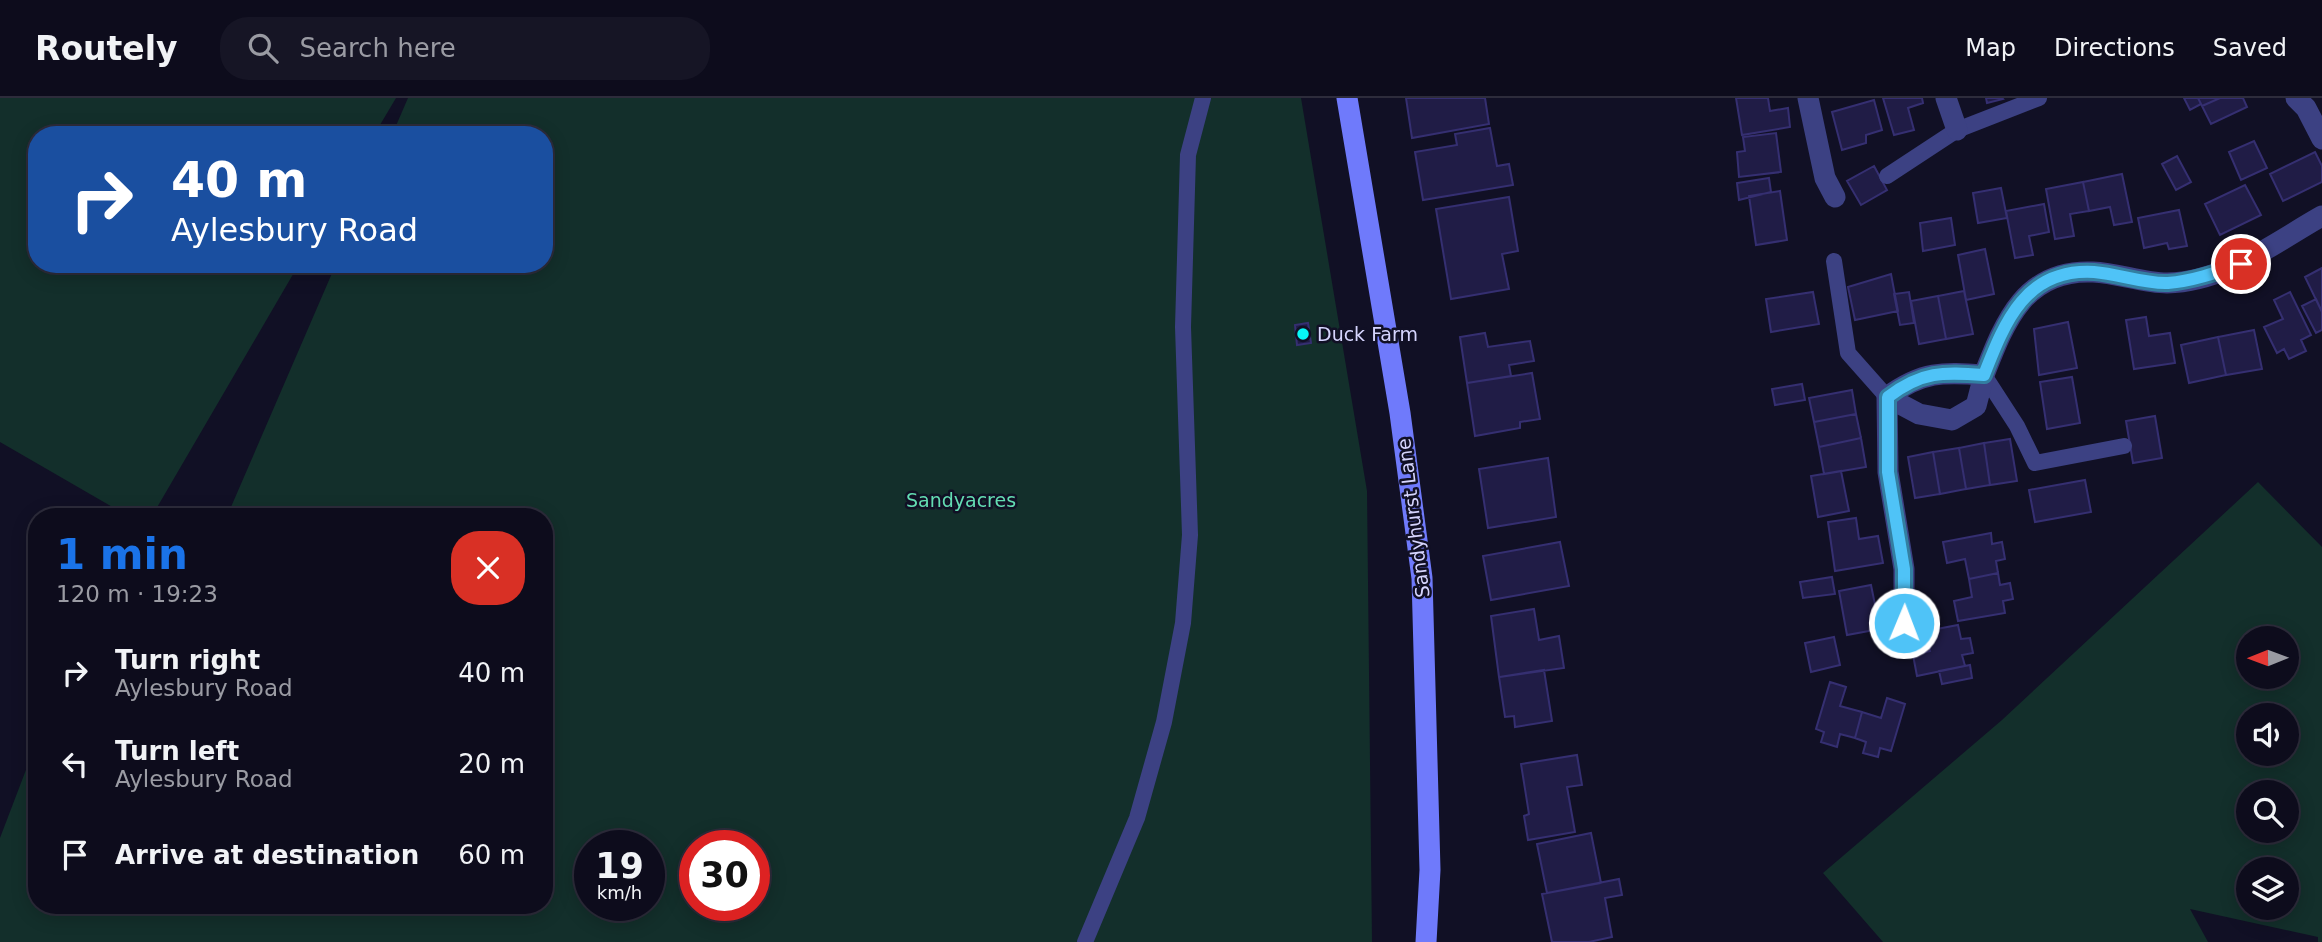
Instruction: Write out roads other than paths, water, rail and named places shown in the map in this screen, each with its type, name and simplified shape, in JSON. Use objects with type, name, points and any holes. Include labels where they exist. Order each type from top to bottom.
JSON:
[{"type":"street","name":"Sandyhurst Lane","points":[[1347,98],[1404,437],[1422,578],[1430,870],[1426,942]]},
{"type":"street","points":[[1808,98],[1825,178],[1835,197]]},
{"type":"street","points":[[1946,98],[1957,130]]},
{"type":"street","points":[[2296,98],[2306,108],[2322,139]]},
{"type":"street","points":[[1888,397],[1919,414],[1952,420],[1976,406],[1984,375],[2011,312],[2035,288],[2064,272],[2095,272],[2167,283],[2206,276],[2241,264],[2322,216]]},
{"type":"street","points":[[1888,397],[1909,380],[1943,372],[1984,375]]},
{"type":"street","points":[[1888,397],[1888,472],[1904,569],[1904,623]]},
{"type":"lane","points":[[1086,942],[1137,818],[1164,722],[1183,623],[1190,535],[1183,327],[1187,169],[1203,98]]},
{"type":"lane","points":[[1887,176],[1957,130],[2039,98]]},
{"type":"lane","points":[[1834,261],[1848,353],[1888,397]]},
{"type":"lane","points":[[1984,375],[2017,426],[2035,463],[2124,446]]},
{"type":"place","name":"Duck Farm","points":[[1303,334]]},
{"type":"park label","name":"Sandyacres","points":[[961,500]]}]
